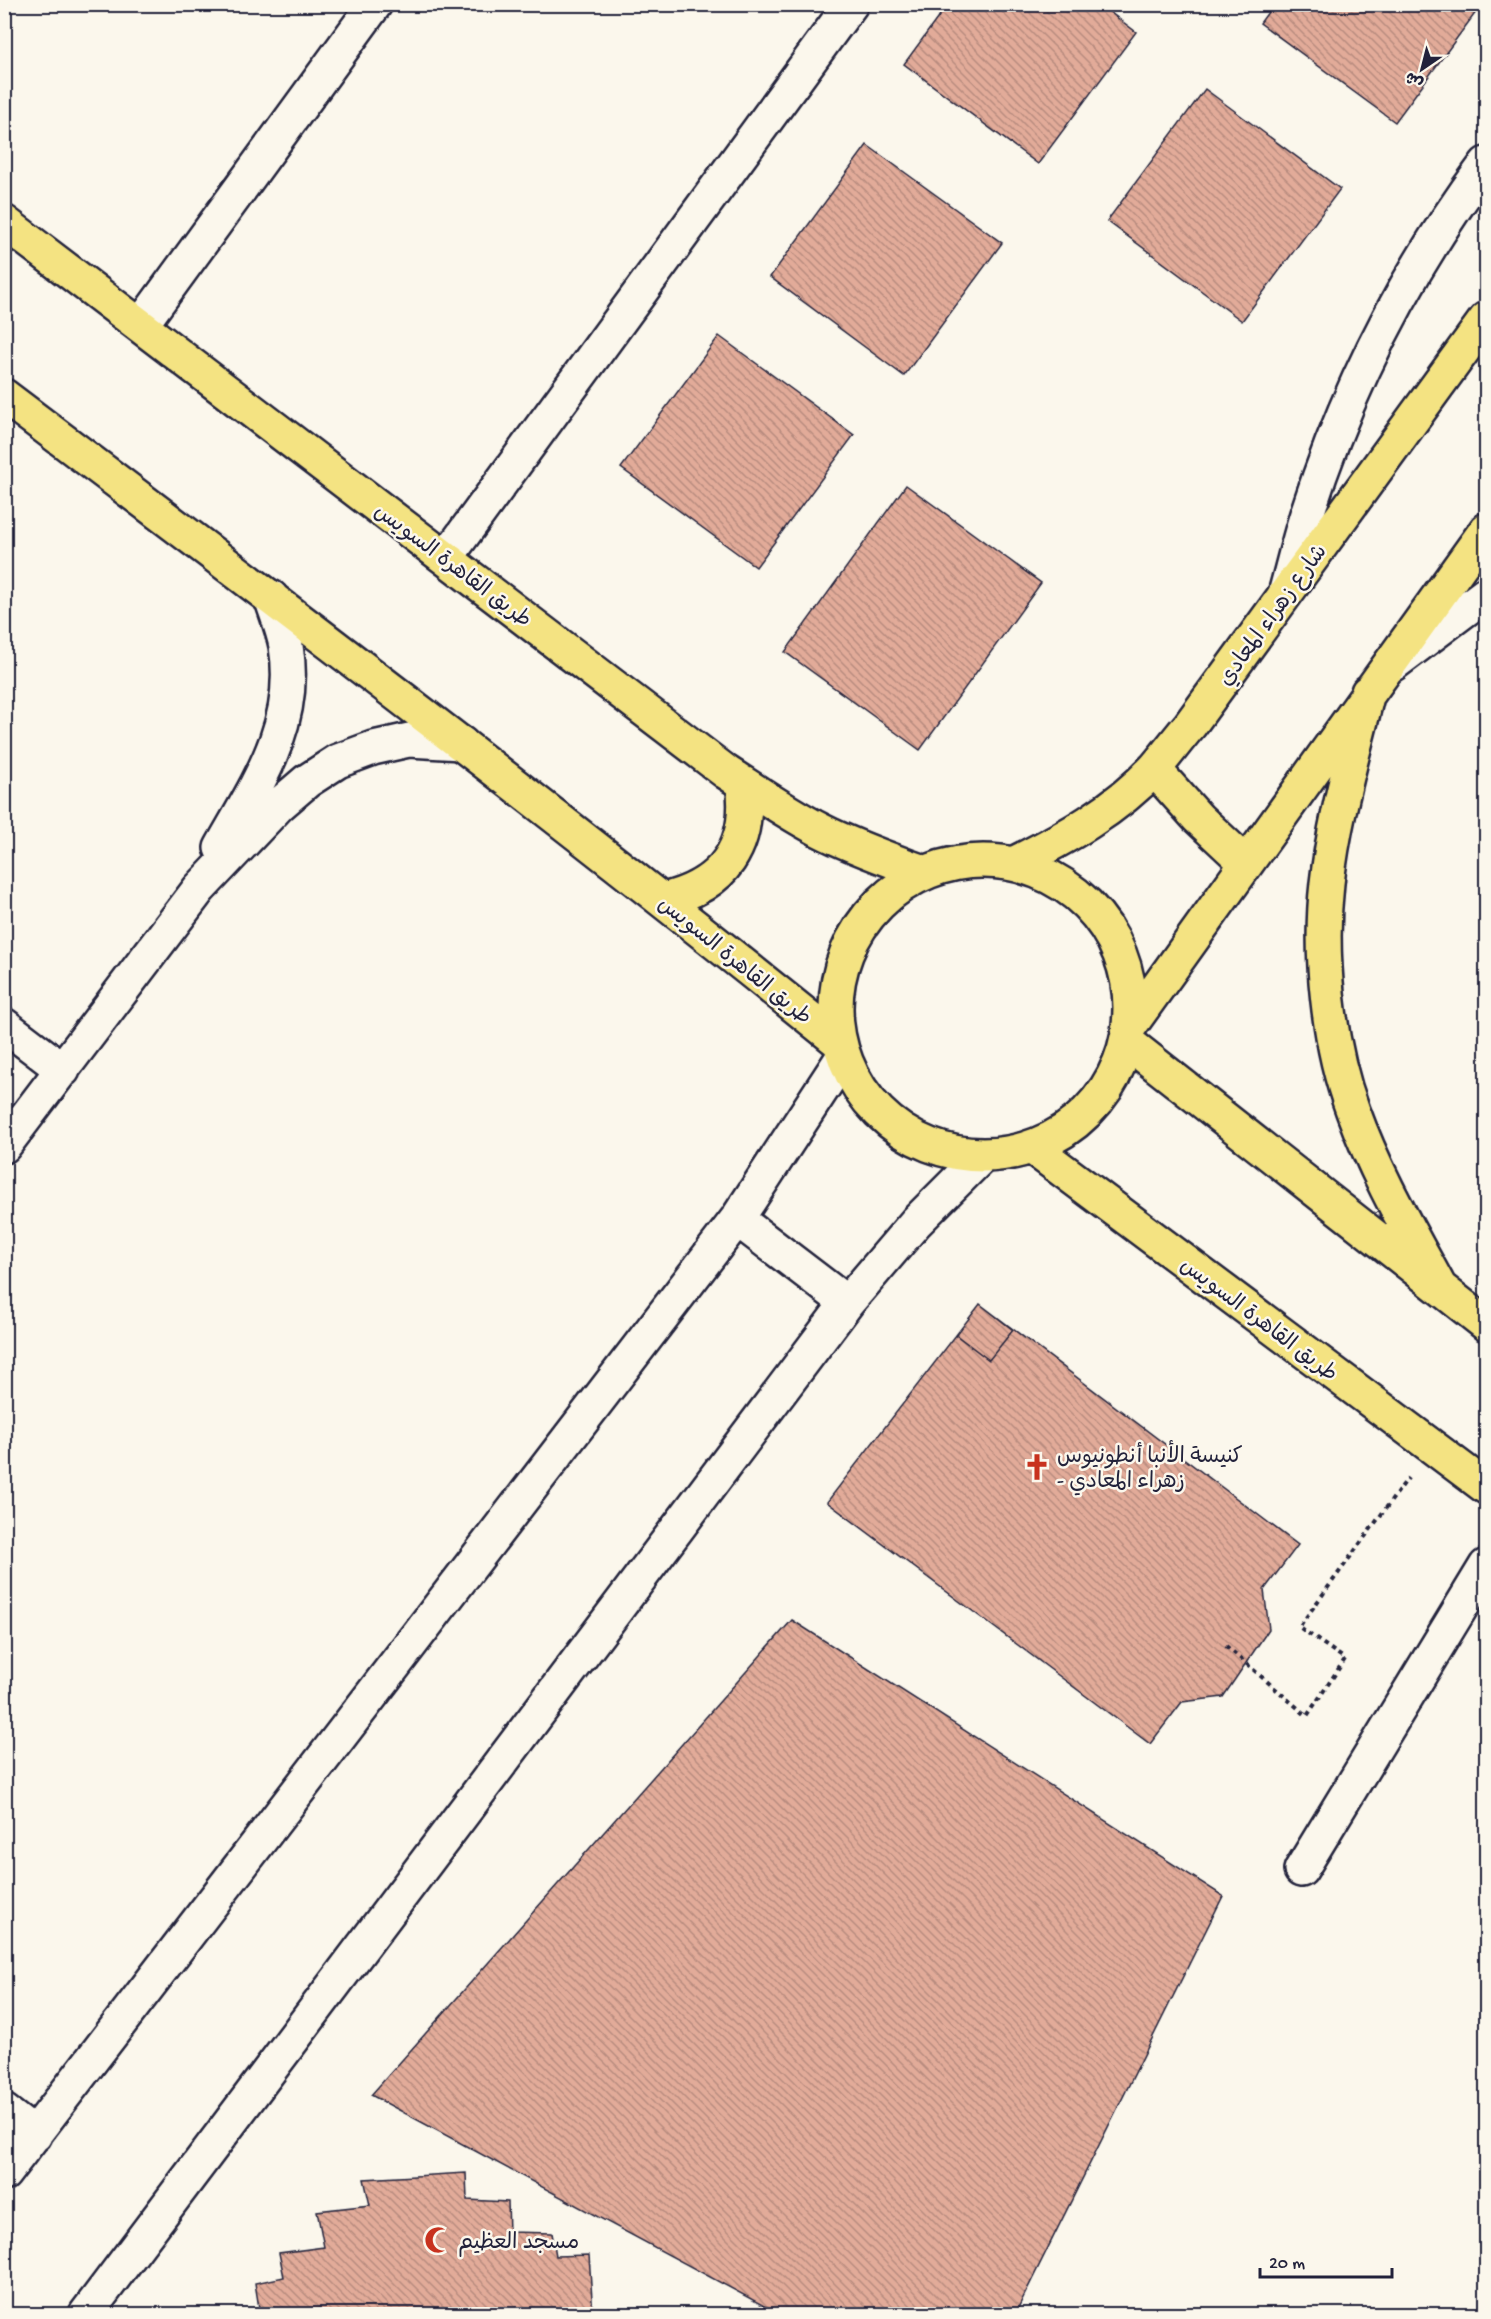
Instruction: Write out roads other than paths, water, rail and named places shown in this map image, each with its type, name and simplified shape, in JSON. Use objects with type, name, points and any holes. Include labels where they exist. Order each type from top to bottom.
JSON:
[{"type":"main road","name":"طريق القاهرة السويس","points":[[4,222],[743,783],[820,830],[871,853],[923,872]]},
{"type":"main road","name":"شارع زهراء المعادي","points":[[1013,864],[1084,826],[1112,807],[1154,769],[1190,725],[1486,319]]},
{"type":"main road","name":"طريق القاهرة السويس","points":[[4,396],[271,597],[663,900],[841,1049]]},
{"type":"main road","points":[[1129,1034],[1129,982],[1114,941],[1089,905],[1054,879],[1013,864],[968,860],[923,872],[888,894],[861,924],[842,960],[834,1000],[841,1049],[864,1097],[896,1129],[937,1149],[981,1156],[1007,1154],[1033,1148],[1065,1131],[1094,1107],[1115,1076],[1129,1034],[1246,863],[1486,530]]},
{"type":"main road","points":[[1376,682],[1341,808],[1327,883],[1323,960],[1332,1036],[1352,1110],[1382,1181],[1439,1286]]},
{"type":"main road","points":[[1154,769],[1198,818],[1246,863]]},
{"type":"main road","points":[[663,900],[701,887],[717,875],[730,860],[745,823],[746,803],[743,783]]},
{"type":"main road","points":[[1129,1034],[1486,1324]]},
{"type":"main road","name":"طريق القاهرة السويس","points":[[1033,1148],[1486,1488]]},
{"type":"street","points":[[141,325],[375,4]]},
{"type":"street","points":[[446,558],[851,4]]},
{"type":"street","points":[[1285,595],[1308,511],[1338,428],[1374,347],[1415,270],[1486,164]]},
{"type":"street","points":[[1376,682],[1486,594]]},
{"type":"street","points":[[199,889],[270,762],[280,734],[286,705],[288,675],[286,645],[271,597]]},
{"type":"street","points":[[4,1146],[199,889],[279,805],[307,781],[338,761],[373,748],[410,740],[461,743]]},
{"type":"street","points":[[4,1025],[63,1070]]},
{"type":"street","points":[[4,2174],[737,1219],[841,1049]]},
{"type":"street","points":[[86,2314],[847,1303],[916,1222],[981,1156]]},
{"type":"street","points":[[737,1219],[847,1303]]},
{"type":"street","points":[[1301,1870],[1486,1566]]},
{"type":"street","points":[[4,2111],[34,2135]]},
{"type":"place","name":"كنيسة الأنبا أنطونيوس - زهراء المعادي","points":[[1037,1467]]},
{"type":"place","name":"مسجد العظيم","points":[[438,2240]]}]
